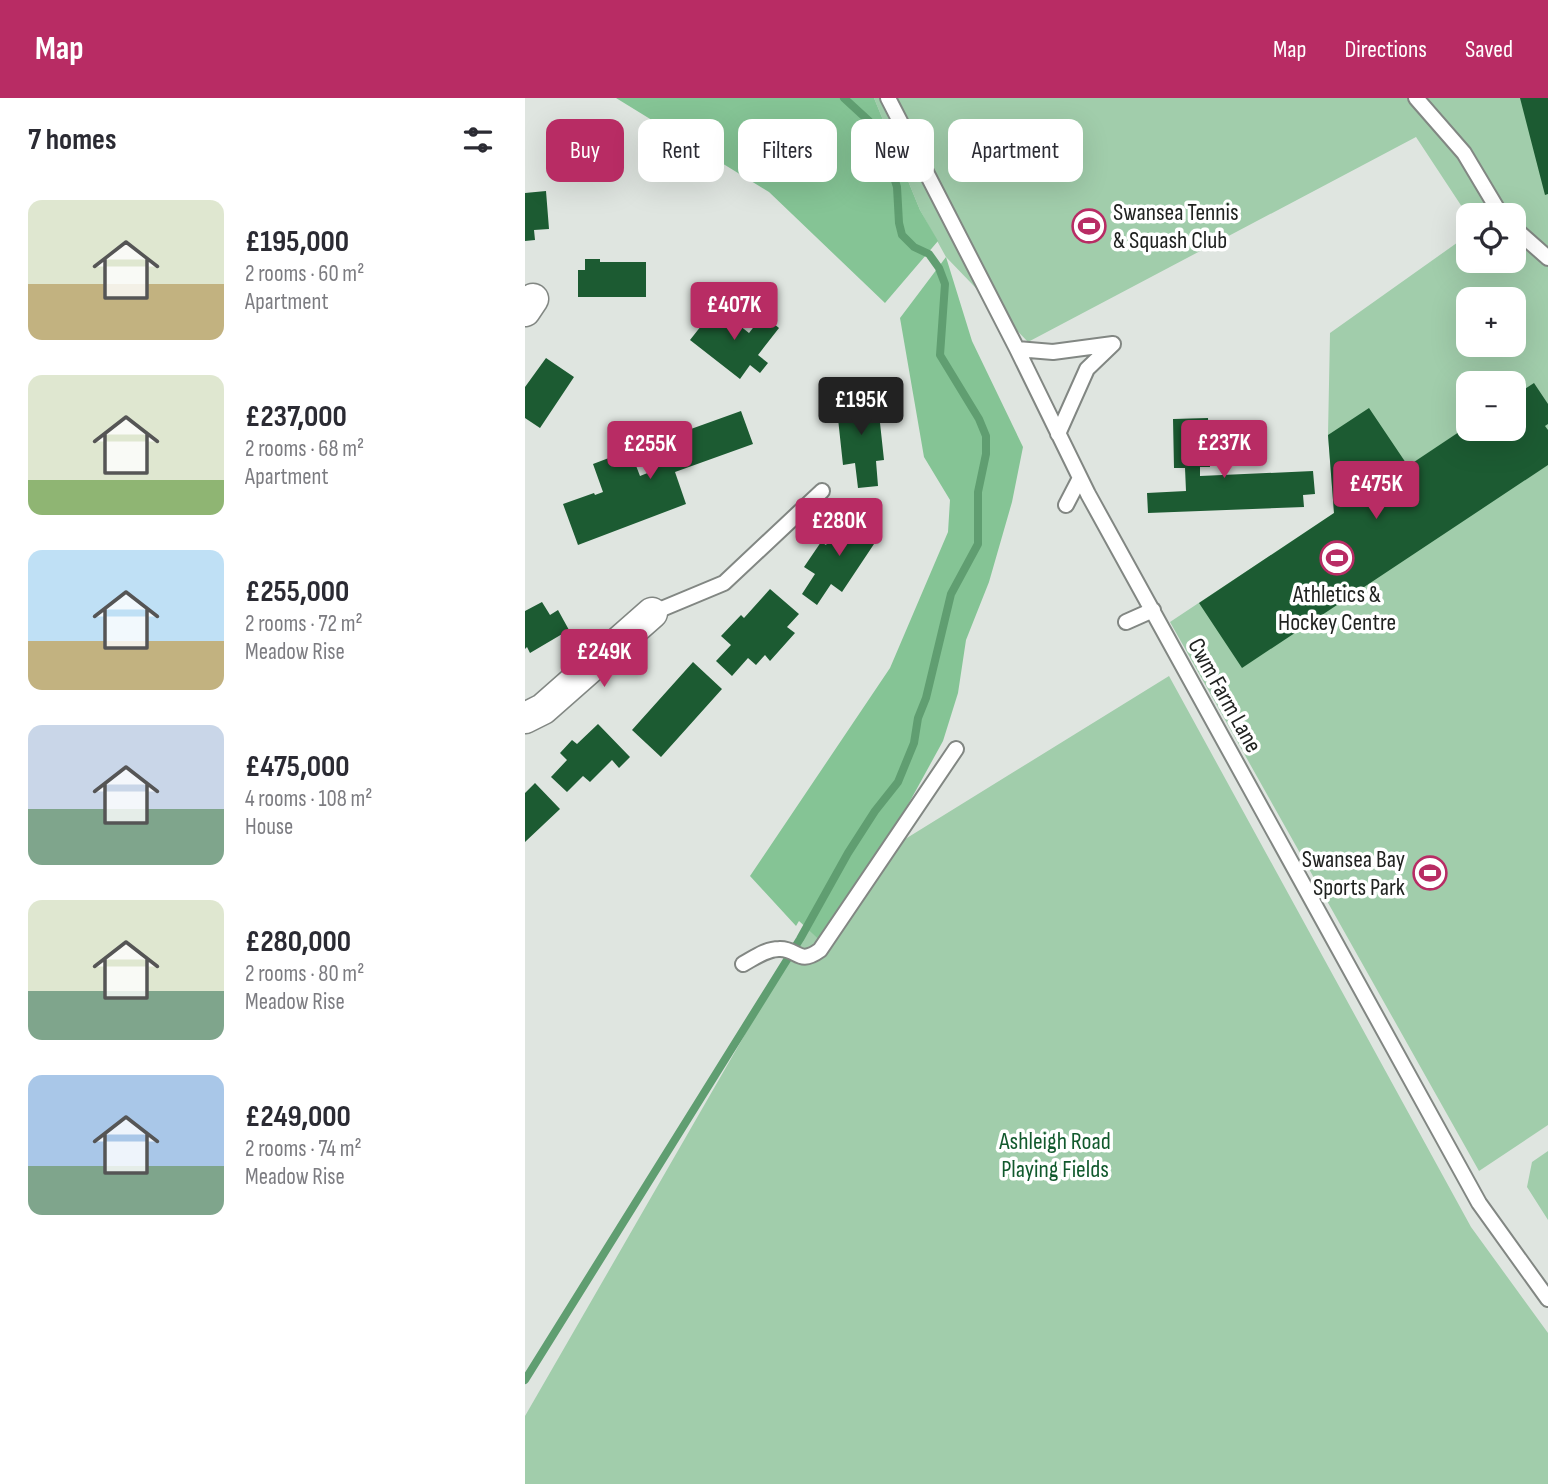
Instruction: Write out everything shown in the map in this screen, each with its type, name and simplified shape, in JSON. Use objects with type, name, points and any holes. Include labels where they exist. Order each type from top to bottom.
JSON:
[{"type":"street","points":[[525,718],[543,709],[652,613]]},
{"type":"lane","name":"Cwm Farm Lane","points":[[888,98],[1080,478],[1479,1203],[1548,1299]]},
{"type":"lane","points":[[1416,98],[1464,153],[1493,203]]},
{"type":"lane","points":[[1526,239],[1548,258]]},
{"type":"lane","points":[[1017,349],[1053,352],[1112,344],[1087,369],[1058,434]]},
{"type":"lane","points":[[1066,505],[1080,478]]},
{"type":"lane","points":[[652,613],[724,583],[822,491]]},
{"type":"lane","points":[[1126,622],[1153,610]]},
{"type":"lane","points":[[743,964],[770,950],[783,948],[800,957],[811,956],[820,950],[956,749]]},
{"type":"green space","points":[[616,98],[874,98],[883,119],[851,119],[851,182],[908,182],[920,210],[938,241],[885,303],[769,192],[753,182],[837,182],[837,119],[738,119],[738,173],[724,164],[724,119],[650,119]]},
{"type":"green space","name":"Swansea Bay Sports Park","points":[[874,98],[1548,98],[1548,1125],[1479,1171],[1170,622],[1334,513],[1328,435],[1330,333],[1456,244],[1456,273],[1526,273],[1526,203],[1459,203],[1416,137],[1028,342],[946,257],[920,210],[908,182],[934,182],[934,119],[883,119]]},
{"type":"green space","points":[[946,257],[972,341],[1023,447],[1012,502],[989,582],[966,640],[958,693],[943,741],[881,854],[826,946],[799,921],[796,926],[750,876],[890,668],[948,532],[950,500],[924,457],[900,318]]},
{"type":"green space","name":"Ashleigh Road Playing Fields","points":[[1169,676],[1471,1227],[1548,1333],[1548,1484],[525,1484],[525,1416],[800,939],[881,854]]},
{"type":"green space","points":[[1548,1151],[1548,1220],[1527,1187],[1532,1162]]},
{"type":"building","points":[[1520,98],[1548,98],[1548,194],[1545,195]]},
{"type":"building","points":[[546,191],[549,229],[534,230],[535,240],[525,241],[525,193]]},
{"type":"building","points":[[585,259],[600,259],[600,262],[646,262],[646,297],[578,297],[578,270],[585,270]]},
{"type":"building","points":[[716,307],[749,333],[763,315],[779,328],[758,355],[768,363],[760,373],[750,365],[740,379],[690,340]]},
{"type":"building","points":[[546,358],[574,377],[540,428],[525,418],[525,387]]},
{"type":"building","name":"Athletics & Hockey Centre","points":[[1534,383],[1548,404],[1548,424],[1545,426],[1548,430],[1548,465],[1242,668],[1199,603],[1334,513],[1328,435],[1369,408],[1408,466],[1456,434],[1456,441],[1526,441],[1526,388]]},
{"type":"building","points":[[877,395],[884,460],[876,461],[878,486],[858,488],[855,463],[843,465],[836,400]]},
{"type":"building","points":[[741,411],[753,444],[675,472],[686,504],[578,545],[563,504],[603,492],[593,464],[630,450],[640,476],[655,470],[653,465],[685,454],[677,434]]},
{"type":"building","points":[[1208,418],[1210,467],[1200,467],[1200,476],[1313,471],[1315,494],[1303,495],[1304,507],[1148,513],[1147,493],[1186,491],[1185,468],[1174,468],[1173,419]]},
{"type":"building","points":[[847,513],[880,535],[842,592],[831,584],[817,605],[802,594],[815,574],[804,567],[821,542],[826,545]]},
{"type":"building","points":[[770,589],[799,614],[787,627],[795,633],[770,661],[765,655],[756,665],[748,658],[732,676],[716,661],[731,645],[721,636],[741,615],[744,618]]},
{"type":"building","points":[[542,602],[550,615],[558,610],[569,630],[530,653],[527,647],[525,649],[525,611]]},
{"type":"building","points":[[693,662],[722,689],[661,757],[632,730]]},
{"type":"building","points":[[598,724],[630,757],[619,768],[612,760],[590,782],[583,776],[567,792],[551,777],[567,760],[560,753],[572,740],[577,744]]},
{"type":"building","points":[[535,783],[560,809],[525,842],[525,793]]},
{"type":"waterway","points":[[525,1380],[800,939],[848,853],[875,811],[898,782],[914,743],[918,718],[926,698],[951,594],[978,544],[978,492],[986,454],[986,436],[979,419],[940,355],[945,284],[939,268],[929,254],[914,247],[902,235],[897,187],[881,136],[844,98]]},
{"type":"place","name":"Swansea Tennis & Squash Club","points":[[1089,226]]},
{"type":"place","name":"Athletics & Hockey Centre","points":[[1337,558]]},
{"type":"place","name":"Swansea Bay Sports Park","points":[[1430,873]]}]
